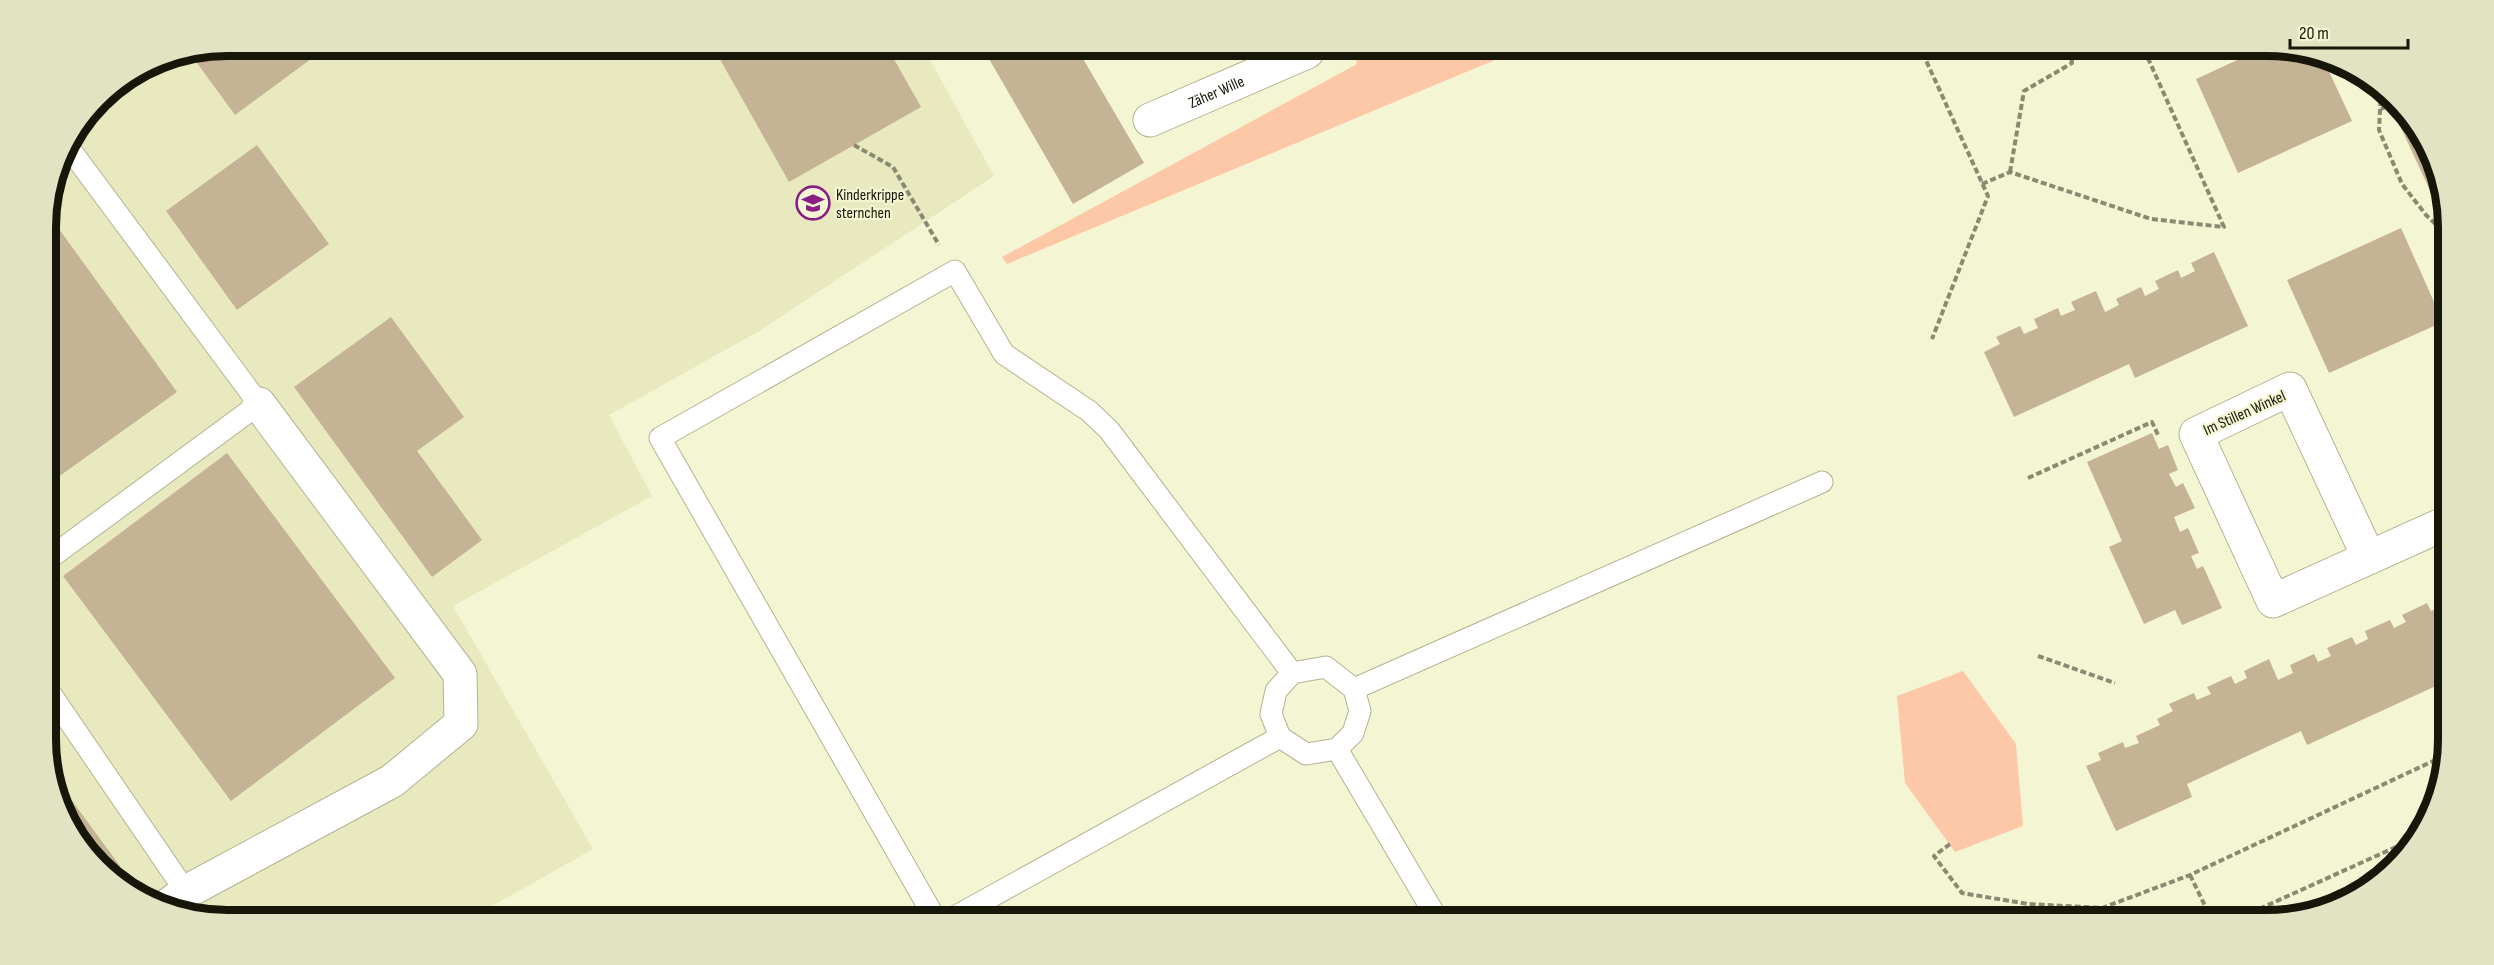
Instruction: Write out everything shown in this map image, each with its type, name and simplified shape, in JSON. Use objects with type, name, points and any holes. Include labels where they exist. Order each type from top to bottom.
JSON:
[{"type":"street","name":"Zäher Wille","points":[[1150,120],[1300,55]]},
{"type":"street","name":"Im Stillen Winkel","points":[[2369,558],[2290,389],[2196,434],[2273,602],[2439,526]]},
{"type":"street","points":[[175,900],[392,781],[461,724],[460,674],[259,404]]},
{"type":"lane","points":[[56,553],[259,404],[73,153]]},
{"type":"lane","points":[[930,910],[660,438],[955,271],[1005,354],[1089,411],[1108,430],[1292,673]]},
{"type":"lane","points":[[1354,689],[1822,482]]},
{"type":"lane","points":[[1326,668],[1354,689],[1360,711],[1353,734],[1337,750],[1306,754],[1280,737],[1271,714],[1276,691],[1292,673],[1326,668]]},
{"type":"lane","points":[[56,703],[175,900]]},
{"type":"lane","points":[[968,910],[1280,737]]},
{"type":"lane","points":[[1337,750],[1432,909]]},
{"type":"path","points":[[1924,55],[1988,196],[1932,339]]},
{"type":"path","points":[[2010,172],[2024,91],[2072,63],[2071,55]]},
{"type":"path","points":[[1983,184],[2010,172],[2151,219],[2224,226],[2147,55]]},
{"type":"path","points":[[2381,99],[2379,130],[2402,184],[2426,215],[2439,227]]},
{"type":"path","points":[[2381,109],[2388,106]]},
{"type":"path","points":[[854,145],[892,167],[955,271]]},
{"type":"path","points":[[2028,478],[2152,422],[2165,448],[2196,434]]},
{"type":"path","points":[[2038,656],[2115,683]]},
{"type":"path","points":[[1950,844],[1935,856],[1962,893],[2028,904],[2102,908],[2190,875],[2437,759]]},
{"type":"path","points":[[2259,909],[2402,844]]},
{"type":"path","points":[[2190,875],[2207,909]]},
{"type":"shaded area","points":[[226,55],[927,55],[994,176],[761,330],[609,415],[652,496],[453,606],[593,849],[485,910],[226,910],[193,906],[151,892],[131,881],[114,867],[84,834],[65,794],[57,761],[56,739],[56,215],[65,171],[84,131],[122,91],[141,78],[171,65],[193,59]]},
{"type":"shaded area","points":[[1354,55],[1507,55],[1007,264],[1002,257],[1357,64]]},
{"type":"shaded area","points":[[1963,671],[2016,744],[2023,826],[1955,852],[1905,783],[1897,696]]},
{"type":"building","points":[[226,55],[316,55],[235,115],[194,59]]},
{"type":"building","points":[[718,55],[892,55],[921,107],[789,182]]},
{"type":"building","points":[[987,55],[1081,55],[1144,163],[1073,204]]},
{"type":"building","points":[[2248,55],[2301,59],[2327,67],[2352,121],[2238,173],[2196,79]]},
{"type":"building","points":[[2396,117],[2403,122],[2416,141],[2433,182],[2437,206]]},
{"type":"building","points":[[257,145],[329,244],[237,310],[166,211]]},
{"type":"building","points":[[56,225],[177,392],[56,479]]},
{"type":"building","points":[[2401,228],[2439,313],[2439,324],[2329,373],[2287,280]]},
{"type":"building","points":[[2214,252],[2248,326],[2135,378],[2129,364],[2014,417],[1984,352],[2000,344],[1996,337],[2020,326],[2024,334],[2038,328],[2034,319],[2058,308],[2061,316],[2075,310],[2071,302],[2096,291],[2105,312],[2119,305],[2116,299],[2141,287],[2145,296],[2159,289],[2155,281],[2178,270],[2181,278],[2195,271],[2191,263]]},
{"type":"building","points":[[391,317],[464,417],[417,451],[482,540],[432,577],[294,387]]},
{"type":"building","points":[[2152,433],[2159,449],[2168,445],[2178,470],[2169,474],[2176,487],[2183,483],[2195,508],[2174,517],[2180,532],[2188,528],[2199,553],[2191,556],[2197,569],[2203,566],[2222,608],[2182,625],[2175,610],[2144,624],[2109,547],[2122,541],[2087,462]]},
{"type":"building","points":[[227,453],[395,678],[231,801],[63,576]]},
{"type":"building","points":[[2427,603],[2431,611],[2439,607],[2439,685],[2307,745],[2301,731],[2187,784],[2192,797],[2116,831],[2086,766],[2101,760],[2098,753],[2123,742],[2125,748],[2139,743],[2136,736],[2160,725],[2157,719],[2173,711],[2169,704],[2194,693],[2197,700],[2211,694],[2207,687],[2231,676],[2235,684],[2247,678],[2244,671],[2269,659],[2278,680],[2293,673],[2290,665],[2314,654],[2318,662],[2331,656],[2327,648],[2352,637],[2356,645],[2368,639],[2365,631],[2390,620],[2394,628],[2406,622],[2402,615]]},
{"type":"building","points":[[64,789],[120,866],[116,869],[114,867],[84,834]]},
{"type":"building","points":[[2364,880],[2343,892],[2321,901]]},
{"type":"place","name":"Kinderkrippe sternchen","points":[[813,203]]}]
